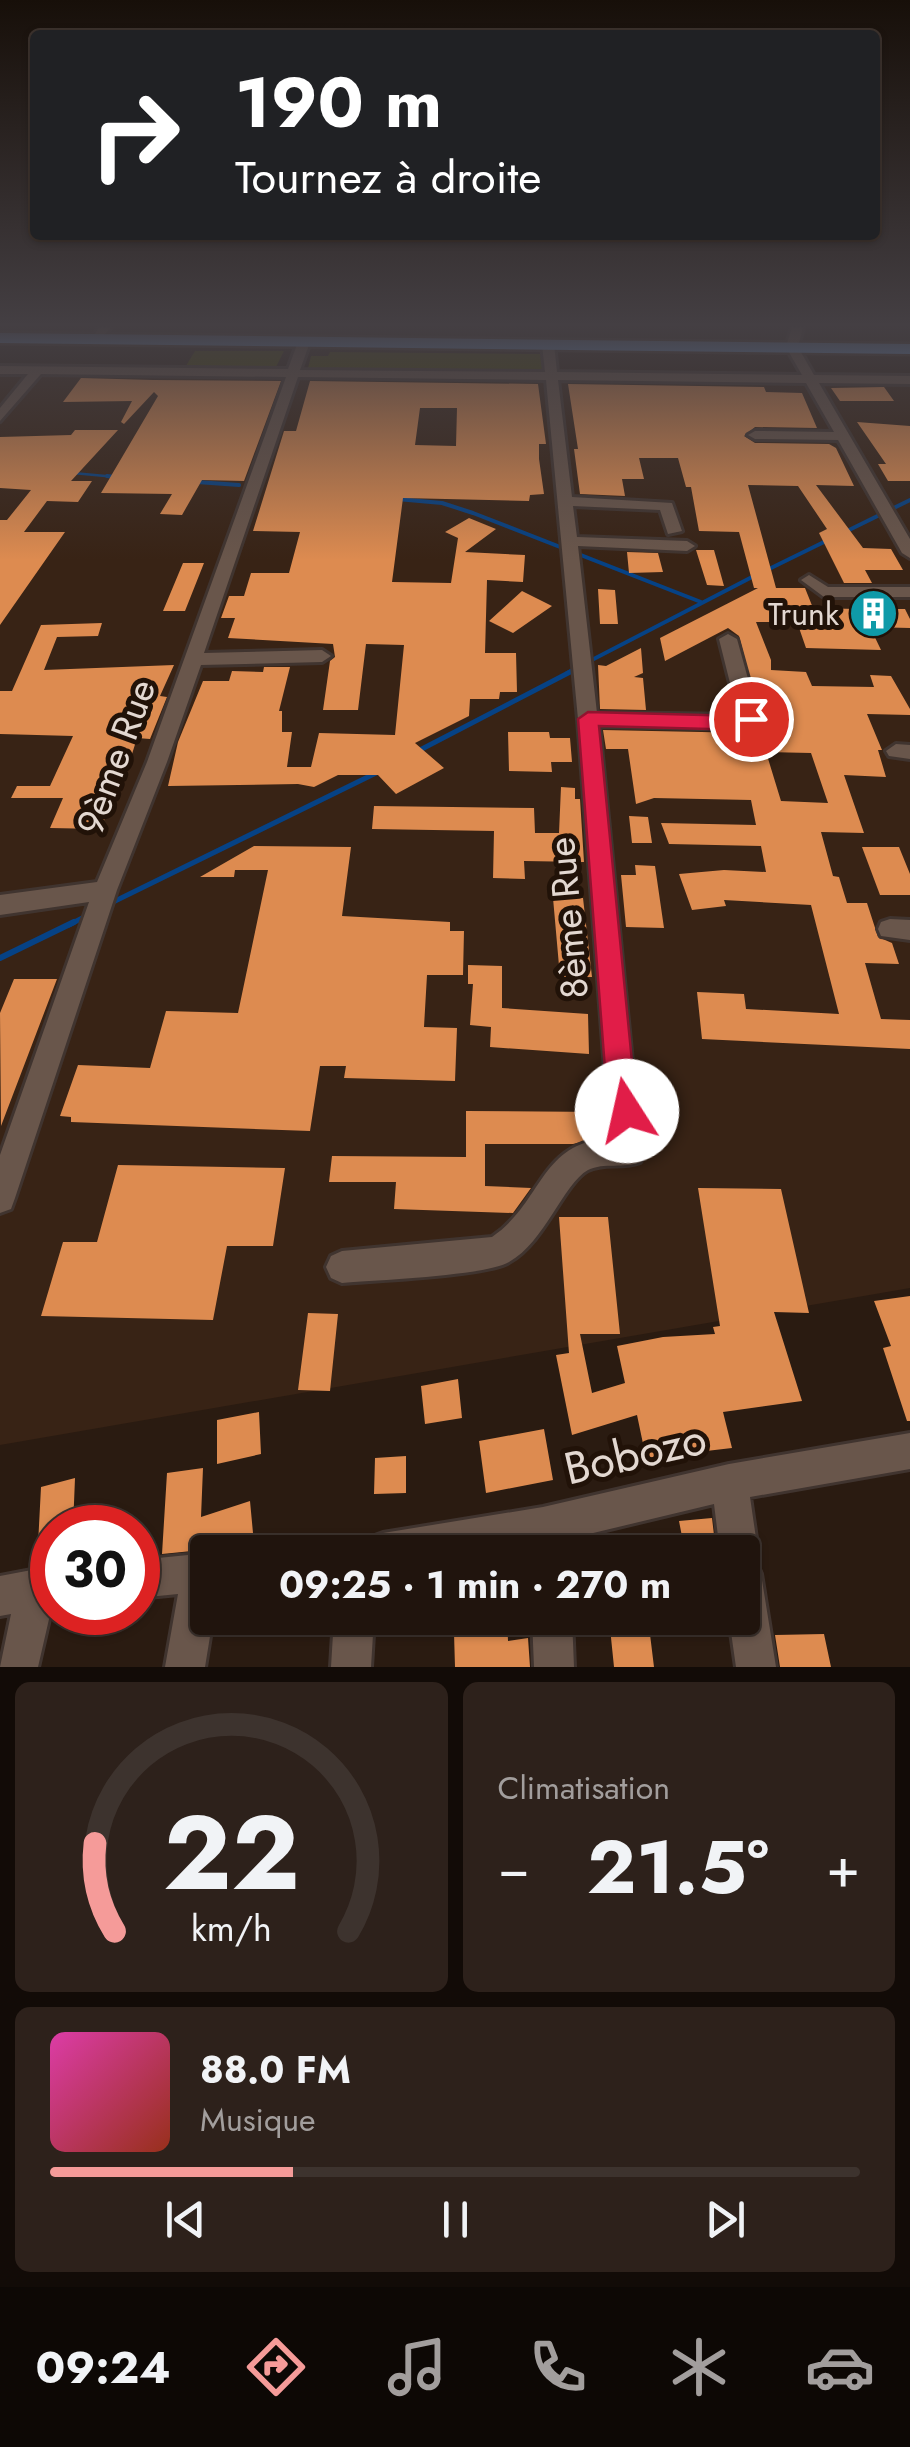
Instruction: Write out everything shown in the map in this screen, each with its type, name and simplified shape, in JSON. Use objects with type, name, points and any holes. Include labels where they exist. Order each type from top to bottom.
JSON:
[{"type":"street","name":"9ème Rue","points":[[0,1198],[106,890],[158,762],[282,405]]},
{"type":"street","name":"8ème Rue","points":[[342,1267],[497,1252],[519,1237],[574,1162],[600,1152],[630,1152],[634,1146],[620,1082],[588,719],[554,405]]},
{"type":"street","points":[[825,405],[910,553]]},
{"type":"street","points":[[755,435],[845,436]]},
{"type":"street","points":[[564,501],[667,506],[674,531]]},
{"type":"street","points":[[569,551],[687,546]]},
{"type":"street","points":[[810,580],[824,592],[910,592]]},
{"type":"street","points":[[588,719],[750,722],[728,639]]},
{"type":"street","points":[[191,659],[322,656]]},
{"type":"street","points":[[0,905],[106,890]]},
{"type":"street","name":"Bobozo","points":[[558,1535],[729,1482],[909,1457]]},
{"type":"street","points":[[729,1482],[737,1535]]},
{"type":"street","points":[[160,1577],[190,1573]]},
{"type":"street","points":[[18,1667],[30,1591]]},
{"type":"street","points":[[185,1667],[191,1635]]},
{"type":"street","points":[[351,1667],[353,1635]]},
{"type":"street","points":[[553,1635],[554,1667]]},
{"type":"street","points":[[751,1635],[756,1667]]},
{"type":"shaded area","points":[[0,405],[910,405],[910,1288],[0,1445]]},
{"type":"building","points":[[130,405],[142,405],[124,424],[121,422]]},
{"type":"building","points":[[153,405],[272,405],[244,481],[202,480],[182,515],[160,514],[172,494],[101,493]]},
{"type":"building","points":[[303,405],[541,405],[546,444],[539,444],[544,494],[530,495],[529,501],[403,498],[392,582],[451,583],[458,538],[445,532],[469,518],[496,529],[465,552],[525,555],[523,582],[487,580],[485,653],[516,653],[517,692],[500,692],[499,699],[470,699],[469,716],[415,743],[444,768],[396,794],[378,775],[338,775],[314,787],[168,786],[178,742],[203,681],[229,681],[232,671],[263,672],[264,667],[290,667],[279,711],[282,732],[292,732],[287,767],[311,767],[319,733],[395,735],[404,645],[366,644],[358,710],[323,710],[330,661],[335,657],[333,644],[228,638],[235,618],[221,618],[229,596],[244,596],[251,573],[289,573],[300,532],[253,531],[284,431],[296,431]],"holes":[[[420,408],[457,408],[456,446],[415,445]]]},
{"type":"building","points":[[571,405],[807,405],[817,428],[755,427],[744,436],[755,443],[829,444],[836,448],[854,486],[816,485],[863,548],[891,549],[903,570],[865,570],[872,583],[844,583],[819,533],[827,529],[798,486],[748,485],[776,588],[805,588],[813,608],[857,609],[853,601],[882,601],[886,609],[905,609],[910,628],[870,627],[881,650],[806,648],[797,622],[756,622],[771,670],[806,672],[812,686],[874,687],[870,675],[891,676],[910,709],[910,715],[867,714],[882,750],[878,750],[886,777],[844,775],[864,833],[821,832],[833,876],[839,877],[847,903],[867,903],[878,937],[892,943],[899,964],[865,963],[881,1019],[910,1020],[910,1049],[702,1039],[697,992],[744,994],[746,1009],[839,1014],[811,905],[724,900],[726,906],[692,910],[679,874],[766,872],[761,846],[669,844],[661,823],[756,825],[751,800],[654,798],[636,804],[628,749],[606,749],[603,730],[750,733],[762,725],[739,636],[728,628],[665,661],[660,638],[758,588],[754,588],[739,532],[699,531],[691,487],[686,487],[678,458],[639,458],[644,479],[622,479],[625,496],[580,494],[574,449],[578,449]],"holes":[[[766,752],[811,753],[828,803],[781,801]]]},
{"type":"building","points":[[857,422],[910,426],[910,481],[888,481],[878,464],[886,464]]},
{"type":"building","points":[[75,430],[118,430],[71,481],[92,481],[78,502],[47,501],[24,532],[65,532],[0,625],[0,520],[7,520],[31,490],[0,488],[0,437],[71,435]]},
{"type":"building","points":[[696,550],[714,550],[724,586],[707,585]]},
{"type":"building","points":[[627,552],[658,553],[663,572],[629,573]]},
{"type":"building","points":[[183,563],[204,563],[185,611],[163,611]]},
{"type":"building","points":[[598,589],[615,590],[618,624],[600,624]]},
{"type":"building","points":[[522,591],[552,606],[513,633],[489,621]]},
{"type":"building","points":[[102,623],[98,636],[57,637],[44,670],[174,665],[160,696],[167,697],[150,739],[137,738],[124,780],[119,780],[101,829],[50,828],[63,798],[11,798],[17,786],[50,786],[73,736],[0,734],[0,691],[12,691],[41,625]]},
{"type":"building","points":[[641,648],[643,673],[634,677],[643,678],[646,710],[600,709],[598,665],[606,666]]},
{"type":"building","points":[[508,732],[549,732],[550,738],[570,738],[572,762],[551,762],[552,772],[509,771]]},
{"type":"building","points":[[561,787],[575,788],[575,799],[580,799],[584,862],[524,861],[525,879],[493,878],[494,831],[372,829],[374,806],[534,808],[535,833],[559,833]]},
{"type":"building","points":[[629,816],[648,817],[652,843],[632,843]]},
{"type":"building","points":[[254,846],[351,847],[342,916],[450,922],[450,931],[464,931],[463,975],[427,975],[424,1027],[457,1028],[455,1081],[344,1078],[346,1066],[320,1066],[310,1131],[71,1122],[71,1117],[60,1116],[78,1065],[150,1068],[166,1011],[238,1013],[268,870],[235,870],[234,877],[200,877]]},
{"type":"building","points":[[862,847],[899,847],[910,874],[910,895],[880,895]]},
{"type":"building","points":[[635,865],[655,866],[664,928],[626,927],[621,875],[636,875]]},
{"type":"building","points":[[553,898],[583,898],[592,977],[560,977]]},
{"type":"building","points":[[468,965],[502,966],[502,1008],[588,1014],[589,1054],[490,1047],[491,1027],[470,1025],[473,984],[468,984]]},
{"type":"building","points":[[14,979],[57,979],[1,1126],[0,1013]]},
{"type":"building","points":[[466,1111],[602,1112],[604,1136],[573,1144],[485,1144],[485,1186],[531,1188],[513,1213],[394,1209],[396,1182],[329,1182],[332,1156],[466,1157]]},
{"type":"building","points":[[118,1165],[285,1168],[273,1246],[227,1246],[213,1320],[41,1316],[63,1242],[97,1242]]},
{"type":"building","points":[[698,1188],[781,1189],[809,1313],[774,1312],[802,1401],[723,1412],[732,1448],[646,1458],[637,1415],[572,1435],[556,1355],[569,1353],[559,1217],[608,1217],[620,1334],[580,1334],[592,1393],[625,1383],[617,1346],[663,1337],[715,1334],[713,1327],[720,1326]]},
{"type":"building","points":[[910,1296],[907,1421],[883,1348],[891,1346],[874,1301]]},
{"type":"building","points":[[308,1313],[338,1314],[330,1391],[298,1390]]},
{"type":"building","points":[[458,1379],[462,1418],[425,1424],[421,1386]]},
{"type":"building","points":[[259,1412],[261,1454],[217,1464],[217,1420]]},
{"type":"building","points":[[544,1429],[553,1480],[486,1493],[479,1441]]},
{"type":"building","points":[[406,1456],[406,1493],[374,1494],[375,1458]]},
{"type":"building","points":[[203,1468],[201,1517],[250,1501],[253,1533],[190,1535],[190,1551],[162,1554],[167,1473]]},
{"type":"building","points":[[75,1478],[74,1505],[40,1505],[41,1487]]},
{"type":"building","points":[[712,1518],[714,1535],[682,1535],[679,1521]]},
{"type":"building","points":[[824,1634],[831,1667],[780,1667],[775,1635]]},
{"type":"building","points":[[454,1635],[508,1635],[508,1641],[528,1638],[530,1667],[455,1667]]},
{"type":"building","points":[[611,1635],[650,1635],[654,1667],[614,1667]]},
{"type":"waterway","points":[[73,473],[116,477],[107,476]]},
{"type":"waterway","points":[[197,482],[239,485]]},
{"type":"waterway","points":[[397,499],[442,503],[473,513],[701,602]]},
{"type":"waterway","points":[[845,532],[910,500]]},
{"type":"waterway","points":[[769,569],[826,541]]},
{"type":"waterway","points":[[586,663],[754,576]]},
{"type":"waterway","points":[[567,673],[577,668]]},
{"type":"waterway","points":[[418,751],[572,671]]},
{"type":"waterway","points":[[109,904],[378,772]]},
{"type":"waterway","points":[[69,925],[86,916]]},
{"type":"waterway","points":[[0,958],[74,922]]},
{"type":"place","name":"Trunk","points":[[874,614]]},
{"type":"route","points":[[627,1111],[620,1082],[588,719],[747,723],[751,719]]}]
